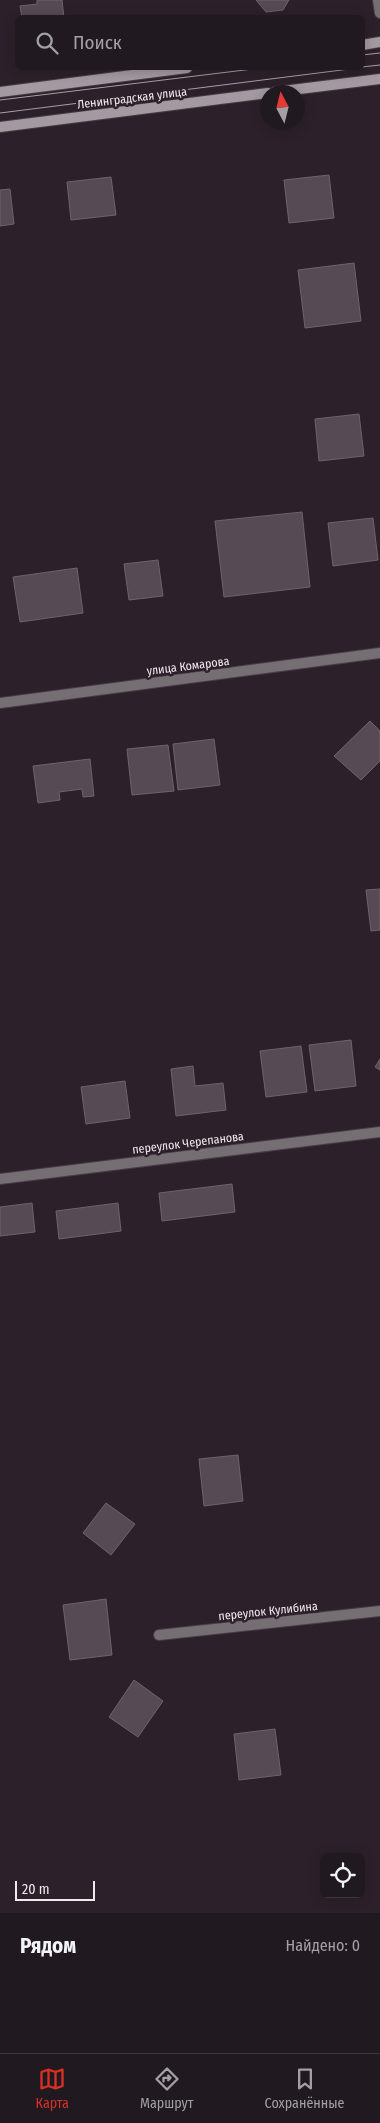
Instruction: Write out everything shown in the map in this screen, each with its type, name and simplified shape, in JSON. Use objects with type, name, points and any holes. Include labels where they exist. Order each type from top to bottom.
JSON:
[{"type":"main road","points":[[365,44],[380,42]]},
{"type":"main road","name":"Ленинградская улица","points":[[0,92],[171,70]]},
{"type":"main road","points":[[305,89],[380,80]]},
{"type":"main road","name":"Ленинградская улица","points":[[0,127],[260,95]]},
{"type":"street","points":[[378,0],[380,12]]},
{"type":"street","name":"улица Комарова","points":[[0,703],[380,653]]},
{"type":"street","name":"переулок Черепанова","points":[[0,1179],[380,1132]]},
{"type":"street","name":"переулок Кулибина","points":[[159,1635],[380,1611]]},
{"type":"building","points":[[37,0],[62,0],[64,15],[22,15],[20,6],[37,4]]},
{"type":"building","points":[[256,0],[289,0],[283,10],[266,12]]},
{"type":"building","points":[[329,175],[334,218],[289,223],[284,180]]},
{"type":"building","points":[[111,177],[116,215],[71,220],[67,182]]},
{"type":"building","points":[[10,189],[14,224],[0,226],[0,190]]},
{"type":"building","points":[[354,263],[361,321],[305,328],[298,270]]},
{"type":"building","points":[[359,414],[364,456],[319,461],[315,419]]},
{"type":"building","points":[[302,512],[310,587],[224,597],[215,521]]},
{"type":"building","points":[[373,518],[378,560],[333,566],[328,523]]},
{"type":"building","points":[[158,560],[163,596],[129,600],[124,564]]},
{"type":"building","points":[[77,568],[83,613],[20,622],[13,577]]},
{"type":"building","points":[[370,721],[380,731],[380,761],[361,780],[334,756]]},
{"type":"building","points":[[214,739],[220,785],[178,790],[173,744]]},
{"type":"building","points":[[168,745],[174,791],[132,795],[127,749]]},
{"type":"building","points":[[90,759],[94,796],[83,797],[82,789],[59,792],[60,800],[38,803],[33,766]]},
{"type":"building","points":[[380,889],[380,930],[371,931],[366,890]]},
{"type":"building","points":[[351,1040],[356,1086],[315,1091],[309,1045]]},
{"type":"building","points":[[301,1046],[307,1092],[266,1097],[260,1051]]},
{"type":"building","points":[[380,1059],[380,1070],[375,1067]]},
{"type":"building","points":[[193,1066],[195,1086],[223,1083],[226,1110],[176,1116],[171,1069]]},
{"type":"building","points":[[125,1081],[130,1118],[86,1124],[81,1087]]},
{"type":"building","points":[[232,1184],[235,1212],[162,1221],[159,1193]]},
{"type":"building","points":[[32,1203],[35,1232],[0,1236],[0,1207]]},
{"type":"building","points":[[118,1203],[121,1231],[59,1239],[56,1211]]},
{"type":"building","points":[[238,1455],[243,1501],[204,1506],[199,1459]]},
{"type":"building","points":[[106,1503],[135,1524],[111,1555],[83,1533]]},
{"type":"building","points":[[106,1599],[112,1655],[70,1660],[63,1605]]},
{"type":"building","points":[[134,1680],[163,1701],[138,1737],[109,1717]]},
{"type":"building","points":[[275,1729],[281,1775],[239,1780],[234,1734]]},
{"type":"tram line","points":[[365,55],[380,53]]},
{"type":"tram line","points":[[365,67],[380,65]]},
{"type":"tram line","points":[[0,100],[245,70]]},
{"type":"tram line","points":[[0,113],[342,70]]}]
